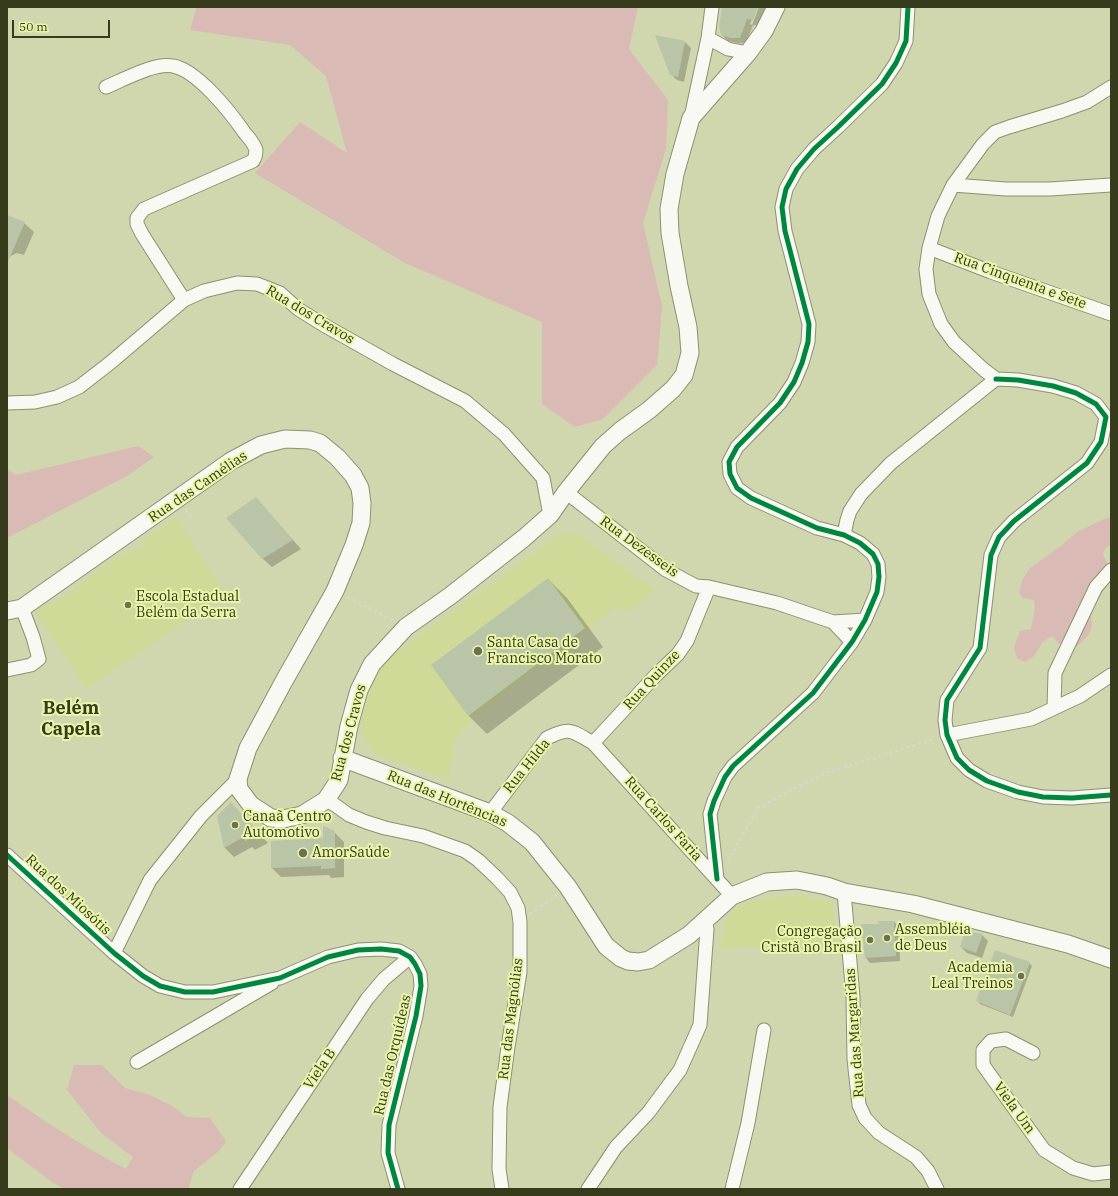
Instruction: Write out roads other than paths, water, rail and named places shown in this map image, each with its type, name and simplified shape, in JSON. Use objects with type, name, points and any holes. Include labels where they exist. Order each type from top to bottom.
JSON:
[{"type":"main road","points":[[691,118],[748,52],[764,31],[776,7]]},
{"type":"main road","name":"Rua dos Cravos","points":[[238,780],[238,789],[243,797],[251,805],[271,818],[283,819],[302,815],[326,800],[339,780],[342,758],[358,690],[372,664],[406,627],[450,596],[512,548],[550,515],[566,492],[603,446],[667,394],[684,374],[690,354],[688,327],[670,233],[668,209],[675,174],[691,118]]},
{"type":"main road","name":"Rua das Camélias","points":[[15,609],[152,518],[231,461],[261,445],[285,439],[310,440],[320,443],[337,457],[353,475],[360,488],[362,502],[361,522],[354,545],[334,591],[248,748],[238,780]]},
{"type":"main road","name":"Rua das Hortências","points":[[342,758],[490,813],[508,823],[532,842],[568,887],[606,946],[621,958],[628,961],[638,962],[649,960],[689,935],[732,896],[767,882],[797,880],[828,886],[844,892],[913,904],[1001,926],[1068,944],[1111,959]]},
{"type":"street","points":[[691,118],[708,38],[712,7]]},
{"type":"street","points":[[717,879],[710,814],[725,777],[734,766],[813,693],[852,642],[865,620],[877,592],[879,577],[878,564],[873,554],[860,543],[844,535],[817,528],[751,498],[737,488],[730,474],[729,462],[737,446],[780,403],[794,382],[802,363],[808,342],[809,324],[786,231],[782,207],[786,189],[797,169],[814,149],[882,84],[896,63],[906,41],[908,7]]},
{"type":"street","points":[[708,38],[728,49],[748,52]]},
{"type":"street","points":[[106,87],[160,66],[174,66],[189,73],[216,97],[231,113],[254,144],[256,151],[253,161],[144,208],[137,218],[137,224],[142,234],[184,300]]},
{"type":"street","points":[[1111,87],[1087,102],[995,132],[983,144],[953,185],[938,216],[929,248],[926,269],[929,294],[941,324],[954,342],[983,369],[996,379],[1018,380],[1053,386],[1076,393],[1096,404],[1106,417],[1101,442],[1087,463],[1014,521],[999,537],[991,555],[980,648],[947,700],[945,720],[947,735],[957,758],[969,770],[987,781],[1018,792],[1043,797],[1072,798],[1111,795]]},
{"type":"street","points":[[953,185],[1006,189],[1050,189],[1111,185]]},
{"type":"street","name":"Rua Cinquenta e Sete","points":[[929,248],[991,272],[1111,314]]},
{"type":"street","name":"Rua dos Cravos","points":[[7,403],[35,402],[57,397],[79,386],[110,363],[184,300],[204,290],[236,283],[257,284],[280,293],[298,309],[322,324],[393,364],[465,401],[504,434],[543,478],[550,515]]},
{"type":"street","points":[[844,535],[846,520],[861,494],[891,463],[996,379]]},
{"type":"street","name":"Rua Dezesseis","points":[[566,492],[666,570],[696,586],[777,603],[834,622],[865,620]]},
{"type":"street","points":[[1054,708],[1055,673],[1096,587],[1111,570]]},
{"type":"street","name":"Rua Quinze","points":[[593,743],[656,675],[678,654],[686,641],[709,588]]},
{"type":"street","points":[[7,670],[31,665],[39,659],[33,637],[15,609]]},
{"type":"street","name":"Rua Dezesseis","points":[[834,622],[852,642]]},
{"type":"street","points":[[947,735],[1030,719],[1080,696],[1111,674]]},
{"type":"street","name":"Rua Hilda","points":[[490,813],[547,738],[558,732],[566,730],[575,733],[593,743]]},
{"type":"street","name":"Rua Carlos Faria","points":[[593,743],[732,896]]},
{"type":"street","points":[[238,780],[201,816],[150,880],[114,953],[143,976],[160,986],[185,992],[213,992],[280,978]]},
{"type":"street","name":"Rua das Magnólias","points":[[326,800],[335,804],[349,815],[366,822],[385,828],[423,836],[465,851],[478,860],[497,878],[510,892],[518,908],[520,922],[520,972],[500,1107],[499,1169],[502,1189]]},
{"type":"street","name":"Rua dos Miosótis","points":[[7,855],[114,953]]},
{"type":"street","name":"Rua das Margaridas","points":[[844,892],[853,997],[854,1059],[859,1105],[865,1118],[879,1133],[916,1157],[928,1171],[937,1189]]},
{"type":"street","points":[[588,1189],[616,1147],[648,1113],[680,1070],[700,1025],[707,929],[705,920]]},
{"type":"street","points":[[137,1062],[280,978],[328,957],[358,950],[381,949],[399,951],[410,957]]},
{"type":"street","name":"Viela B","points":[[240,1189],[367,999],[384,979],[410,957]]},
{"type":"street","name":"Rua das Orquídeas","points":[[398,1189],[388,1153],[389,1125],[416,1016],[421,986],[420,974],[410,957]]},
{"type":"street","points":[[732,1189],[748,1123],[764,1030]]},
{"type":"street","name":"Viela Um","points":[[1033,1053],[1006,1039],[991,1041],[983,1050],[983,1065],[1044,1150],[1073,1168],[1093,1174],[1111,1172]]},
{"type":"place","name":"Escola Estadual Belém da Serra","points":[[128,605]]},
{"type":"place","name":"Santa Casa de Francisco Morato","points":[[478,651]]},
{"type":"place","name":"Canaã Centro Automotivo","points":[[235,825]]},
{"type":"place","name":"AmorSaúde","points":[[303,853]]},
{"type":"place","name":"Assembléia de Deus","points":[[887,938]]},
{"type":"place","name":"Congregação Cristã no Brasil","points":[[870,940]]},
{"type":"place","name":"Academia Leal Treinos","points":[[1021,976]]},
{"type":"district","name":"Belém Capela","points":[[71,719]]}]
